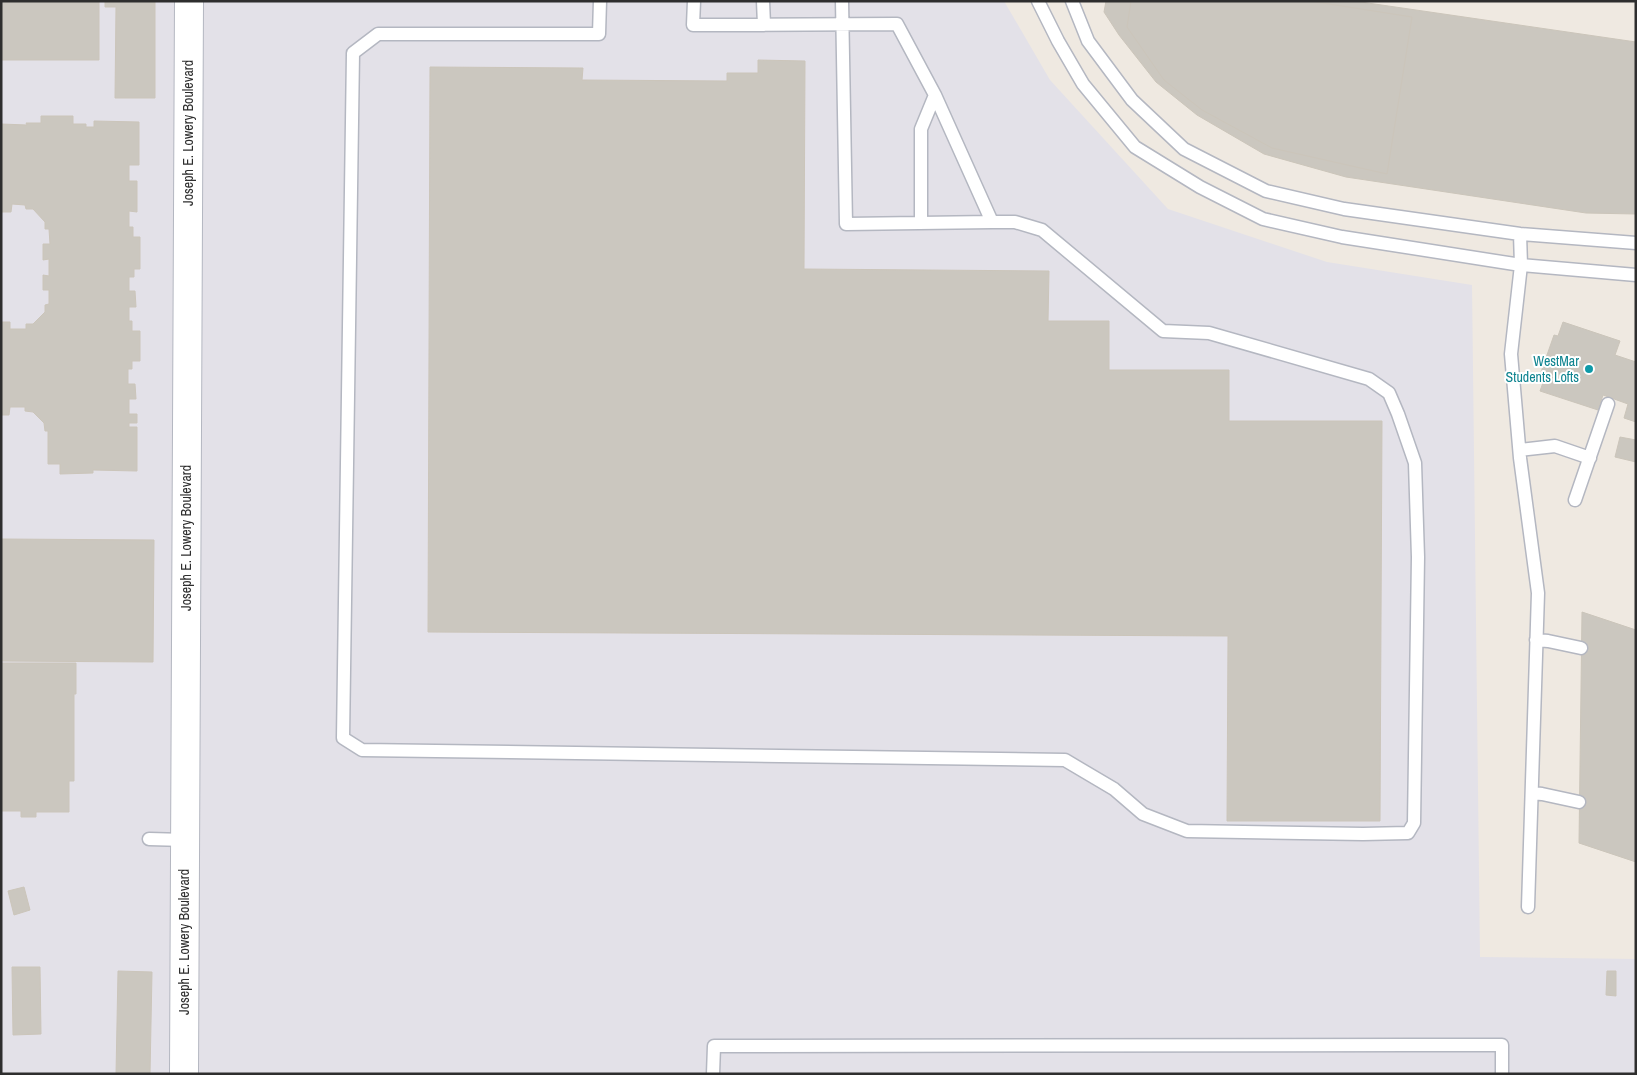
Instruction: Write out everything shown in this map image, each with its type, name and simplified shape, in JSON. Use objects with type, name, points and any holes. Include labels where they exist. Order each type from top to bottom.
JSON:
[{"type":"main road","name":"Joseph E. Lowery Boulevard","points":[[184,1074],[188,1]]},
{"type":"lane","points":[[600,1],[599,34],[378,34],[353,53],[343,738],[362,750],[1065,760],[1114,789],[1143,814],[1187,831],[1363,834],[1408,832],[1414,823],[1418,557],[1415,462],[1389,393],[1369,379],[1210,333],[1163,331],[1042,230],[1015,222],[846,224],[842,1]]},
{"type":"lane","points":[[694,1],[693,25],[897,24],[935,95],[992,222]]},
{"type":"lane","points":[[764,1],[764,25]]},
{"type":"lane","points":[[1038,1],[1058,42],[1083,84],[1135,147],[1200,188],[1262,219],[1342,237],[1521,265],[1636,275]]},
{"type":"lane","points":[[1072,1],[1088,40],[1132,100],[1184,149],[1266,191],[1344,208],[1520,234],[1636,243]]},
{"type":"lane","points":[[921,223],[921,129],[935,95]]},
{"type":"lane","points":[[1520,234],[1521,265],[1511,354],[1520,450],[1538,593],[1528,907]]},
{"type":"lane","points":[[1575,500],[1608,404]]},
{"type":"lane","points":[[1520,450],[1556,446],[1590,458]]},
{"type":"lane","points":[[1536,640],[1581,648]]},
{"type":"lane","points":[[1532,793],[1579,802]]},
{"type":"lane","points":[[149,839],[185,840]]},
{"type":"lane","points":[[713,1074],[714,1046],[1502,1045],[1502,1074]]},
{"type":"shaded area","points":[[1,1],[1004,1],[1050,80],[1168,209],[1327,262],[1472,285],[1480,957],[1636,959],[1636,1074],[1,1074]]},
{"type":"building","points":[[1,1],[99,1],[99,60],[1,60]]},
{"type":"building","points":[[105,1],[155,1],[155,98],[115,98],[116,7],[105,7]]},
{"type":"building","points":[[1106,1],[1354,1],[1636,42],[1636,214],[1586,213],[1346,177],[1264,154],[1197,115],[1156,82],[1119,35],[1104,12]]},
{"type":"building","points":[[1131,1],[1310,1],[1412,17],[1387,174],[1272,148],[1202,110],[1164,80],[1127,27]]},
{"type":"building","points":[[758,60],[805,61],[804,269],[1049,271],[1048,321],[1109,321],[1109,370],[1229,370],[1229,421],[1382,421],[1380,821],[1227,821],[1228,636],[428,632],[430,67],[583,68],[582,80],[727,81],[727,73],[758,73]]},
{"type":"building","points":[[41,116],[73,116],[73,124],[86,124],[86,127],[94,127],[94,121],[139,122],[139,165],[129,165],[129,181],[137,181],[137,212],[129,211],[129,227],[133,227],[133,237],[140,237],[140,269],[134,269],[134,277],[129,277],[129,291],[135,291],[136,307],[129,307],[129,321],[132,321],[132,331],[140,331],[140,361],[132,361],[132,369],[128,369],[128,384],[135,384],[136,399],[129,399],[129,414],[137,414],[137,423],[129,423],[129,427],[137,427],[137,471],[93,470],[93,473],[60,474],[60,464],[48,464],[48,431],[45,431],[44,423],[33,412],[25,411],[25,407],[10,407],[9,415],[1,415],[1,322],[10,322],[10,329],[26,329],[26,324],[33,324],[45,312],[45,305],[49,304],[49,290],[43,290],[43,275],[49,276],[49,259],[43,260],[43,244],[50,244],[49,229],[45,229],[45,222],[33,209],[26,209],[25,205],[12,204],[11,212],[1,212],[1,124],[27,125],[26,123],[41,123]]},
{"type":"building","name":"WestMar Students Lofts","points":[[1563,322],[1620,341],[1615,355],[1636,362],[1636,422],[1624,418],[1628,404],[1603,395],[1598,410],[1540,391],[1545,377],[1540,375],[1554,335],[1558,336]]},
{"type":"building","points":[[1620,437],[1636,440],[1636,462],[1615,457]]},
{"type":"building","points":[[1,539],[154,540],[153,662],[1,661]]},
{"type":"building","points":[[1582,612],[1636,630],[1636,862],[1579,843]]},
{"type":"building","points":[[1,663],[76,663],[74,781],[69,781],[69,812],[36,812],[36,817],[21,817],[21,811],[1,811]]},
{"type":"building","points":[[24,887],[30,910],[14,915],[8,891]]},
{"type":"building","points":[[12,967],[40,967],[41,1034],[13,1035]]},
{"type":"building","points":[[118,971],[152,972],[150,1074],[116,1074]]},
{"type":"building","points":[[1607,971],[1616,971],[1616,996],[1606,995]]},
{"type":"place","name":"WestMar Students Lofts","points":[[1589,369]]}]
